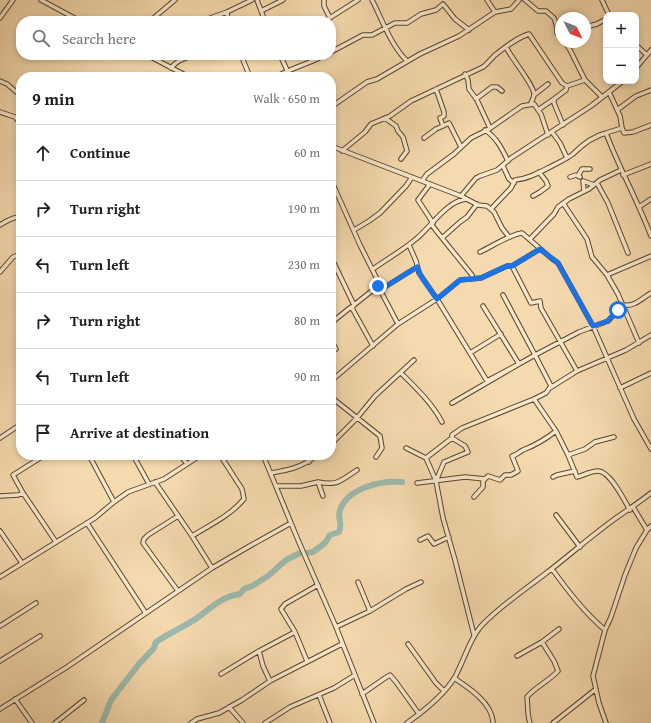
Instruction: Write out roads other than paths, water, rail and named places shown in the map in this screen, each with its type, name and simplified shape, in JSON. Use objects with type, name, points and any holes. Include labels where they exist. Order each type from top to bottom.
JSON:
[{"type":"street","points":[[0,18],[13,0]]},
{"type":"street","points":[[41,0],[71,16]]},
{"type":"street","points":[[156,16],[175,0]]},
{"type":"street","points":[[216,16],[252,0]]},
{"type":"street","points":[[256,0],[263,16]]},
{"type":"street","points":[[261,11],[283,0]]},
{"type":"street","points":[[324,0],[324,6],[329,16]]},
{"type":"street","points":[[333,16],[358,0]]},
{"type":"street","points":[[372,0],[398,52],[406,62]]},
{"type":"street","points":[[486,0],[495,12]]},
{"type":"street","points":[[336,103],[367,82],[377,79],[406,62],[469,30],[495,12],[502,12],[511,9],[522,0],[538,11],[546,11],[554,18],[555,21]]},
{"type":"street","points":[[602,0],[608,12]]},
{"type":"street","points":[[336,49],[363,35],[372,35],[395,23],[407,23],[421,14],[436,10],[443,4],[455,19],[469,30]]},
{"type":"street","points":[[591,26],[603,21]]},
{"type":"street","points":[[342,151],[365,132],[371,124],[390,116],[411,101],[465,74],[483,67],[492,57],[522,36],[529,34],[562,83],[567,86]]},
{"type":"street","points":[[506,47],[512,60],[526,77],[534,95]]},
{"type":"street","points":[[568,48],[585,80],[602,97]]},
{"type":"street","points":[[639,48],[647,55]]},
{"type":"street","points":[[639,64],[651,50]]},
{"type":"street","points":[[156,60],[179,72]]},
{"type":"street","points":[[171,68],[176,62],[181,60]]},
{"type":"street","points":[[242,60],[248,72]]},
{"type":"street","points":[[282,60],[287,70]]},
{"type":"street","points":[[284,72],[316,60]]},
{"type":"street","points":[[465,74],[468,80],[469,89],[476,99],[490,128]]},
{"type":"street","points":[[538,110],[566,90],[567,86],[585,80]]},
{"type":"street","points":[[0,81],[7,84],[16,92]]},
{"type":"street","points":[[531,103],[534,95],[548,84]]},
{"type":"street","points":[[453,205],[459,196],[476,178],[497,170],[508,161],[591,106],[619,84]]},
{"type":"street","points":[[476,99],[492,88],[497,87],[502,91]]},
{"type":"street","points":[[436,89],[444,112],[444,116],[440,118],[443,126]]},
{"type":"street","points":[[617,110],[636,96],[651,90]]},
{"type":"street","points":[[609,92],[620,116],[624,133],[651,125]]},
{"type":"street","points":[[554,99],[554,103],[563,125]]},
{"type":"street","points":[[531,103],[534,104],[541,114],[548,134]]},
{"type":"street","points":[[422,181],[427,174],[461,148],[471,138],[508,117],[522,106],[531,103]]},
{"type":"street","points":[[0,112],[16,118]]},
{"type":"street","points":[[385,118],[396,126],[406,142],[408,151],[401,159]]},
{"type":"street","points":[[424,138],[436,128],[449,123],[461,148]]},
{"type":"street","points":[[491,209],[508,191],[515,180],[522,180],[567,158],[599,135],[622,128]]},
{"type":"street","points":[[485,130],[500,145],[508,161]]},
{"type":"street","points":[[552,132],[560,143],[567,158]]},
{"type":"street","points":[[606,133],[623,175],[651,236]]},
{"type":"street","points":[[336,148],[430,184],[477,204],[487,206],[494,212],[502,228],[509,237]]},
{"type":"street","points":[[623,175],[651,164]]},
{"type":"street","points":[[503,166],[509,179],[514,182]]},
{"type":"street","points":[[579,176],[582,169],[590,169]]},
{"type":"street","points":[[530,239],[563,203],[621,170]]},
{"type":"street","points":[[533,196],[548,186],[539,172]]},
{"type":"street","points":[[570,177],[579,176]]},
{"type":"street","points":[[579,176],[583,181],[584,191]]},
{"type":"street","points":[[354,230],[380,213],[406,186],[412,177]]},
{"type":"street","points":[[583,181],[596,184],[608,204],[628,253]]},
{"type":"street","points":[[430,184],[418,200],[432,224],[472,275],[473,279]]},
{"type":"street","points":[[336,191],[373,269],[379,288],[398,324]]},
{"type":"street","points":[[639,207],[651,199]]},
{"type":"street","points":[[373,269],[409,244],[453,205],[462,200],[468,200]]},
{"type":"street","points":[[563,203],[587,239],[592,257],[607,275],[639,342]]},
{"type":"street","points":[[442,238],[467,217],[477,204]]},
{"type":"street","points":[[0,225],[16,216]]},
{"type":"street","points":[[480,252],[495,246],[509,237],[522,233],[558,263],[593,326],[634,419],[651,449]]},
{"type":"street","points":[[409,244],[422,278],[437,299],[488,381],[560,342],[593,326],[608,321],[623,306],[628,306],[642,300],[651,293]]},
{"type":"street","points":[[336,377],[398,324],[437,299],[460,280],[486,277],[507,266],[512,266],[540,249]]},
{"type":"street","points":[[0,272],[13,257],[16,256]]},
{"type":"street","points":[[607,275],[651,256]]},
{"type":"street","points":[[512,266],[531,303],[540,301],[541,308],[577,372]]},
{"type":"street","points":[[336,267],[354,305],[352,308],[373,346]]},
{"type":"street","points":[[336,319],[379,288],[417,267]]},
{"type":"street","points":[[503,296],[550,384],[550,388]]},
{"type":"street","points":[[483,306],[519,364]]},
{"type":"street","points":[[470,353],[501,334]]},
{"type":"street","points":[[426,458],[452,438],[452,435],[459,430],[534,399],[546,393],[550,388],[577,372],[626,350],[651,335]]},
{"type":"street","points":[[336,439],[357,418],[375,396],[414,360]]},
{"type":"street","points":[[452,403],[519,364]]},
{"type":"street","points":[[401,373],[426,399],[442,422]]},
{"type":"street","points":[[620,388],[651,373]]},
{"type":"street","points":[[534,399],[556,431],[568,454],[577,477],[594,471],[601,471],[604,473],[647,530]]},
{"type":"street","points":[[336,401],[380,436],[382,448],[376,457]]},
{"type":"street","points":[[0,438],[16,427]]},
{"type":"street","points":[[418,483],[465,477],[485,479],[488,476],[500,480],[505,475],[511,475],[518,471],[512,456],[543,441],[556,431]]},
{"type":"street","points":[[568,454],[585,449],[595,442],[614,437]]},
{"type":"street","points":[[436,481],[444,462],[468,452],[465,446],[452,438]]},
{"type":"street","points":[[406,448],[426,458],[436,481],[443,518],[474,635]]},
{"type":"street","points":[[37,460],[13,475],[23,493],[56,542]]},
{"type":"street","points":[[92,460],[114,502]]},
{"type":"street","points":[[136,460],[149,484]]},
{"type":"street","points":[[184,460],[187,464]]},
{"type":"street","points":[[0,578],[95,518],[128,492],[171,475],[193,460]]},
{"type":"street","points":[[192,536],[227,514],[238,506],[244,499],[242,490],[223,460]]},
{"type":"street","points":[[265,460],[336,627],[374,723]]},
{"type":"street","points":[[271,473],[291,470],[311,460]]},
{"type":"street","points":[[276,486],[301,486],[318,482],[331,485],[337,483],[357,470]]},
{"type":"street","points":[[553,477],[574,471]]},
{"type":"street","points":[[474,497],[483,487],[483,481],[485,479]]},
{"type":"street","points":[[155,482],[212,568]]},
{"type":"street","points":[[318,482],[323,496]]},
{"type":"street","points":[[0,496],[18,495],[23,493]]},
{"type":"street","points":[[407,723],[419,714],[454,678],[474,635],[500,607],[552,569],[604,527],[651,494]]},
{"type":"street","points":[[556,515],[580,547]]},
{"type":"street","points":[[178,516],[148,535],[144,539],[143,543],[178,591]]},
{"type":"street","points":[[87,523],[145,612]]},
{"type":"street","points":[[0,709],[78,660],[145,612],[212,568],[291,523]]},
{"type":"street","points":[[602,723],[606,721],[593,676],[605,630],[633,556],[647,530],[651,526]]},
{"type":"street","points":[[0,531],[22,563]]},
{"type":"street","points":[[420,540],[428,536],[433,544],[435,544],[449,537]]},
{"type":"street","points":[[552,569],[569,593],[596,623],[605,630]]},
{"type":"street","points":[[358,582],[370,611]]},
{"type":"street","points":[[336,627],[370,611],[406,589],[421,582]]},
{"type":"street","points":[[307,661],[295,632],[281,609],[283,606],[318,585]]},
{"type":"street","points":[[0,626],[36,603]]},
{"type":"street","points":[[517,656],[542,642],[559,629]]},
{"type":"street","points":[[222,674],[259,651],[295,632]]},
{"type":"street","points":[[0,662],[40,636]]},
{"type":"street","points":[[530,723],[527,697],[533,690],[543,684],[558,671],[554,661],[542,642]]},
{"type":"street","points":[[191,723],[197,719],[219,713],[242,700],[270,681],[342,644]]},
{"type":"street","points":[[408,644],[436,682],[444,690]]},
{"type":"street","points":[[259,651],[270,681]]},
{"type":"street","points":[[265,723],[290,707],[334,688],[355,675]]},
{"type":"street","points":[[362,694],[390,675],[419,714]]},
{"type":"street","points":[[454,678],[476,694],[491,711],[494,722]]},
{"type":"street","points":[[553,723],[596,689]]},
{"type":"street","points":[[319,695],[330,723]]},
{"type":"street","points":[[15,700],[32,723]]},
{"type":"street","points":[[54,723],[84,700]]},
{"type":"street","points":[[229,707],[243,723]]},
{"type":"waterway","points":[[307,553],[313,552],[325,543],[330,535],[339,532],[340,510],[344,502],[350,496],[375,484],[385,482],[402,482]]},
{"type":"waterway","points":[[102,723],[111,700],[139,664],[154,648],[156,642],[197,618],[212,606],[227,597],[240,594],[244,589],[268,576],[286,560],[300,553]]}]
